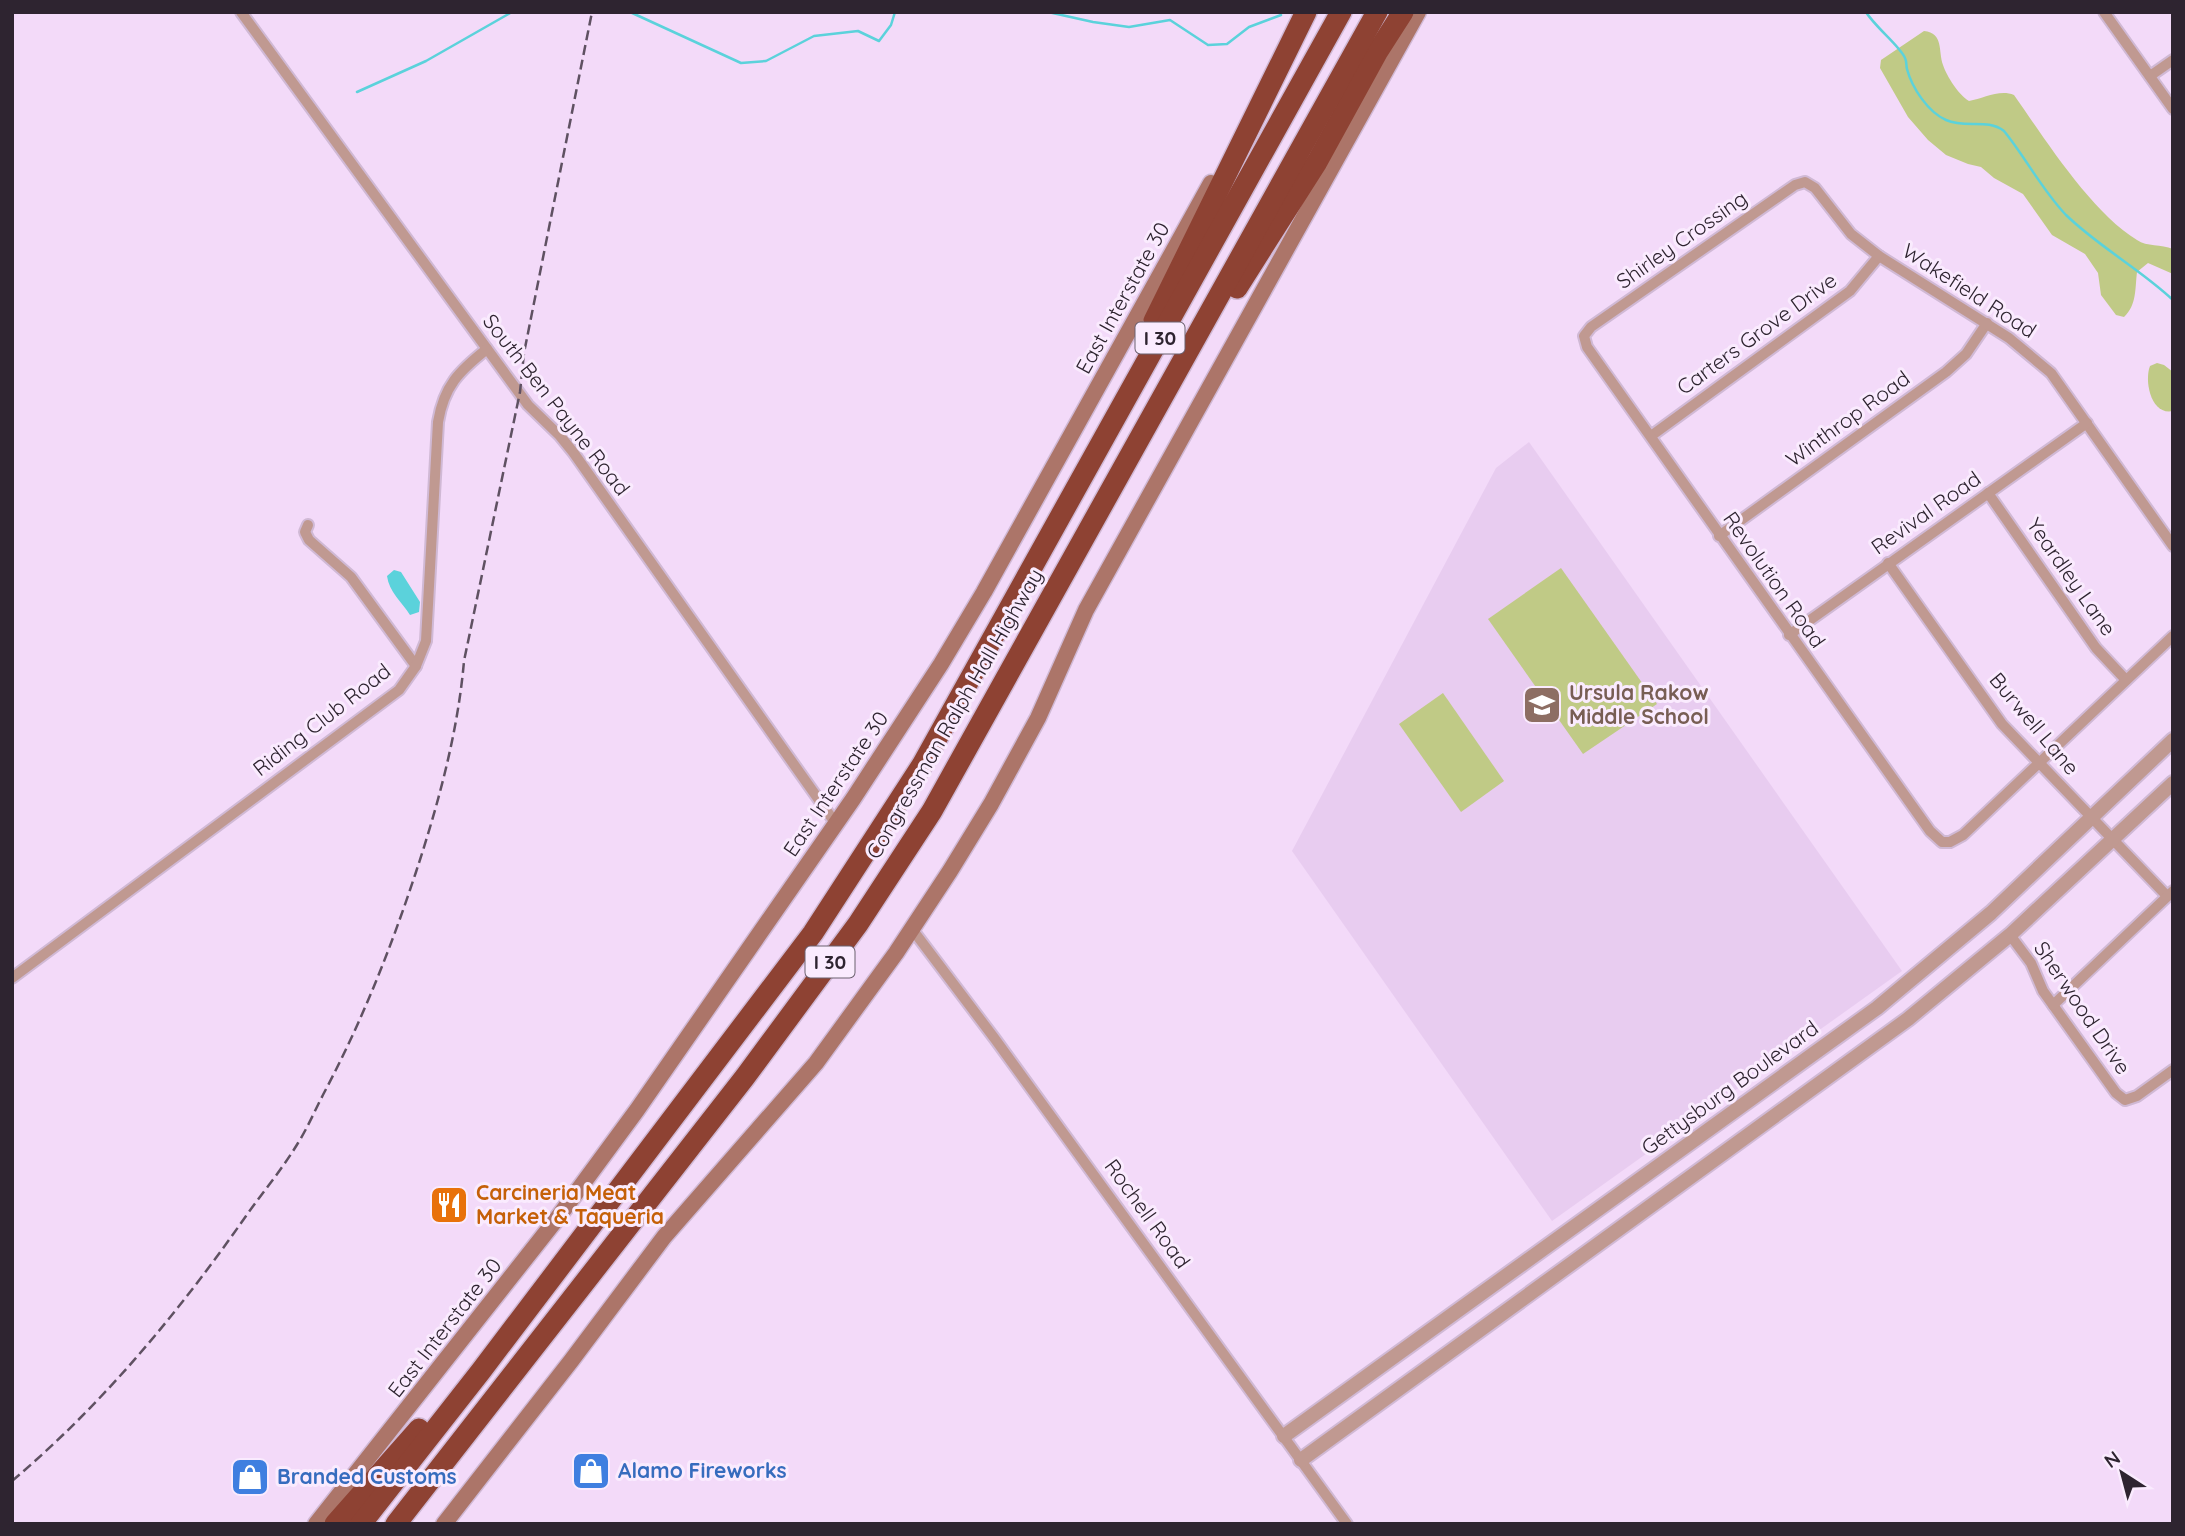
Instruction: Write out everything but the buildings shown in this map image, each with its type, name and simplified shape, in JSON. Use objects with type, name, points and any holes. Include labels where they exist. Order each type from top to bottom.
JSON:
[{"type":"highway","points":[[979,663],[1180,270],[1306,12]]},
{"type":"highway","name":"Congressman Ralph Hall Highway","points":[[361,1524],[481,1371],[813,933],[922,765],[1341,12]]},
{"type":"highway","name":"Congressman Ralph Hall Highway","points":[[398,1524],[418,1495],[695,1144],[858,924],[932,811],[1377,12]]},
{"type":"highway","points":[[1172,382],[1245,276],[1310,174],[1378,51],[1403,12]]},
{"type":"highway","points":[[335,1524],[453,1391],[481,1371]]},
{"type":"main road","name":"East Interstate 30","points":[[316,1524],[559,1216],[638,1110],[836,824],[941,664],[984,592],[1306,12]]},
{"type":"main road","points":[[444,1524],[572,1361],[664,1237],[817,1063],[912,929],[1023,748],[1086,610],[1418,12]]},
{"type":"street","name":"South Ben Payne Road","points":[[242,12],[486,349],[532,410],[573,452],[836,824]]},
{"type":"street","points":[[2104,12],[2173,108]]},
{"type":"street","points":[[2150,76],[2173,60]]},
{"type":"street","name":"Wakefield Road","points":[[1805,182],[1815,188],[1851,234],[1880,256],[1987,323],[2051,373],[2173,546]]},
{"type":"street","name":"Shirley Crossing","points":[[1584,336],[1591,327],[1795,185],[1805,182]]},
{"type":"street","name":"Carters Grove Drive","points":[[1651,436],[1850,291],[1880,256]]},
{"type":"street","name":"Winthrop Road","points":[[1719,536],[1947,372],[1966,354],[1987,323]]},
{"type":"street","name":"Revolution Road","points":[[1584,336],[1587,347],[1719,536],[1930,831],[1941,842],[1951,842],[1963,835],[2038,763]]},
{"type":"street","name":"Riding Club Road","points":[[12,978],[399,690],[416,666],[426,641],[441,402],[454,377],[486,349]]},
{"type":"street","name":"Revival Road","points":[[1789,635],[2087,424]]},
{"type":"street","name":"Yeardley Lane","points":[[1988,493],[2096,648],[2126,680]]},
{"type":"street","points":[[308,525],[305,533],[309,540],[351,577],[416,666]]},
{"type":"street","name":"Burwell Lane","points":[[1888,564],[2002,724],[2092,819],[2170,893]]},
{"type":"street","points":[[2038,763],[2173,636]]},
{"type":"street","name":"Gettysburg Boulevard","points":[[1284,1436],[1877,1008],[1991,913],[2173,740]]},
{"type":"street","points":[[1301,1460],[1908,1019],[2010,936],[2173,783]]},
{"type":"street","points":[[2053,1005],[2170,893]]},
{"type":"street","name":"Rochell Road","points":[[912,929],[1348,1524]]},
{"type":"street","name":"Sherwood Drive","points":[[2010,936],[2031,963],[2043,991],[2116,1093],[2125,1100],[2137,1096],[2173,1070]]},
{"type":"shaded area","points":[[1924,31],[1935,35],[1945,70],[1965,98],[1969,101],[1997,94],[2014,95],[2054,153],[2103,212],[2141,242],[2173,249],[2173,274],[2148,263],[2137,272],[2133,302],[2124,317],[2116,315],[2101,295],[2098,273],[2085,254],[2052,235],[2023,194],[1994,178],[1981,167],[1946,155],[1928,140],[1908,117],[1880,68],[1881,60]]},
{"type":"shaded area","points":[[2157,363],[2173,372],[2173,411],[2159,408],[2151,396],[2148,372],[2150,366]]},
{"type":"shaded area","name":"Ursula Rakow Middle School","points":[[1529,442],[1902,971],[1552,1221],[1292,851],[1496,468]]},
{"type":"shaded area","points":[[1561,568],[1657,704],[1583,754],[1488,619]]},
{"type":"shaded area","points":[[394,570],[401,572],[420,602],[419,612],[410,615],[393,592],[387,576]]},
{"type":"shaded area","points":[[1443,693],[1504,781],[1461,812],[1399,724]]},
{"type":"waterway","points":[[357,92],[426,61],[512,12]]},
{"type":"waterway","points":[[630,12],[741,63],[766,61],[814,36],[858,31],[879,41],[891,25],[895,12]]},
{"type":"waterway","points":[[1048,12],[1129,27],[1170,20],[1208,45],[1227,44],[1249,27],[1281,15]]},
{"type":"waterway","points":[[1866,12],[1902,53],[1913,84],[1933,111],[1954,123],[1991,125],[2004,131],[2066,215],[2173,300]]},
{"type":"railway","points":[[12,1481],[77,1421],[138,1356],[194,1288],[279,1171],[302,1137],[339,1065],[386,956],[424,847],[452,741],[464,661],[520,392],[524,353],[592,12]]},
{"type":"place","name":"Ursula Rakow Middle School","points":[[1542,705]]},
{"type":"place","name":"Carcineria Meat Market & Taqueria","points":[[449,1205]]},
{"type":"place","name":"Alamo Fireworks","points":[[591,1471]]},
{"type":"place","name":"Branded Customs","points":[[250,1477]]}]
